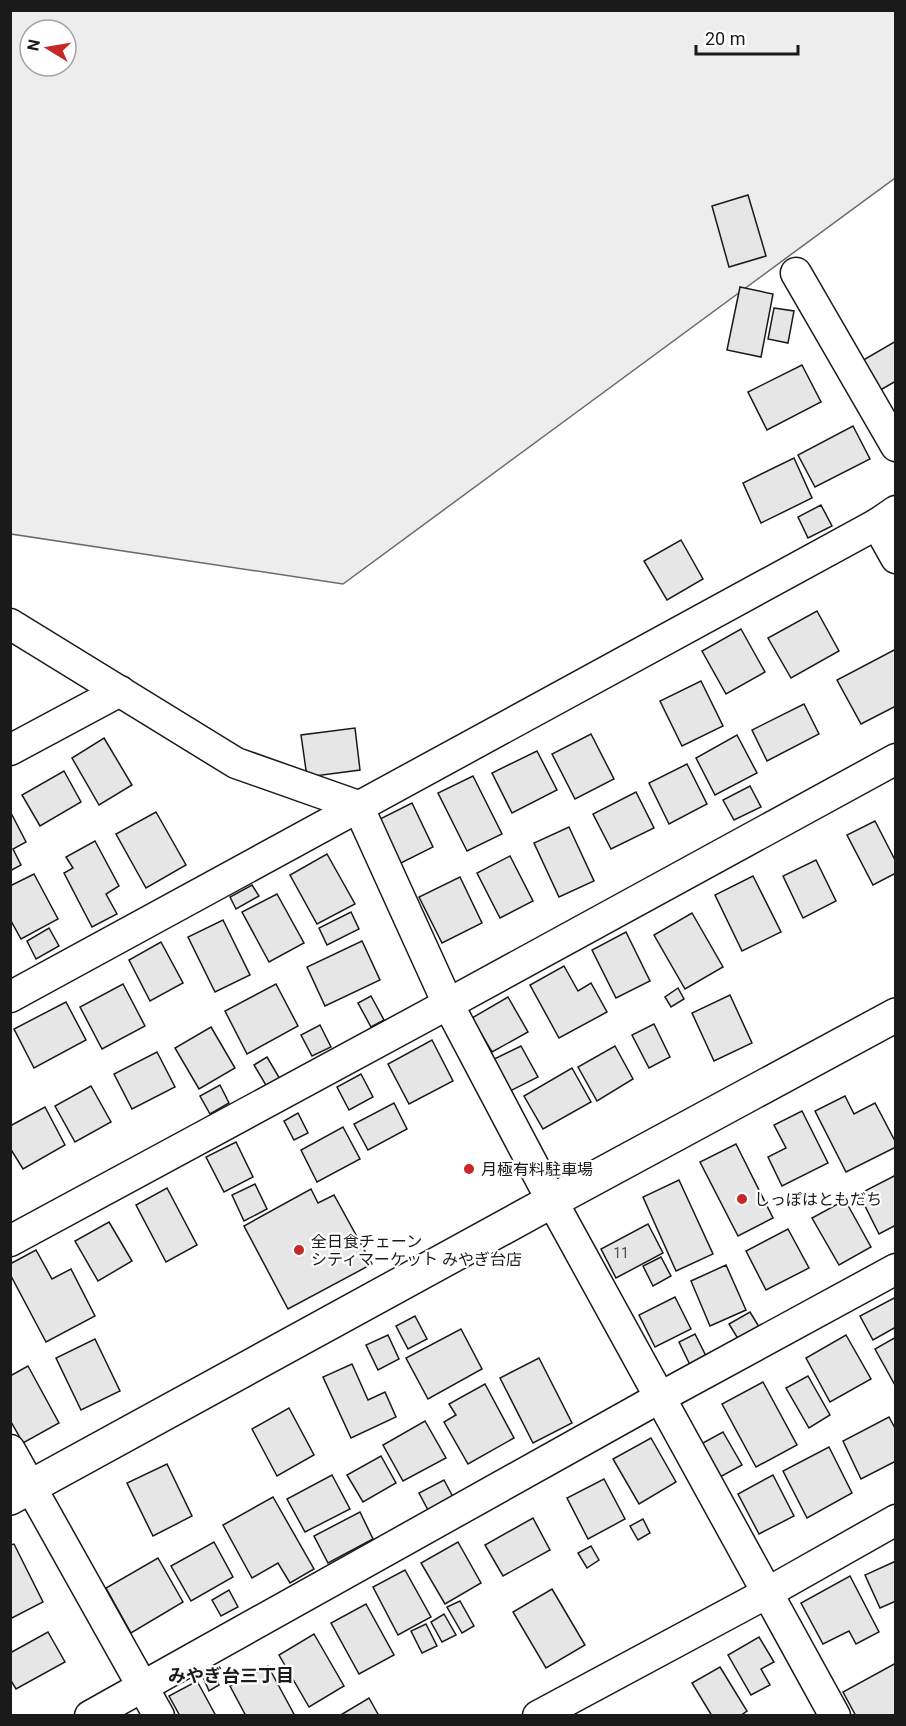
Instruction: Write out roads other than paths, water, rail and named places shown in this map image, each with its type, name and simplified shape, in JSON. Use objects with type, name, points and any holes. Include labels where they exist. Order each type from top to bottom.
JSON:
[{"type":"street","points":[[796,273],[896,446]]},
{"type":"street","points":[[10,997],[886,518],[896,558]]},
{"type":"street","points":[[10,624],[236,763],[358,806],[447,1004],[659,1398],[835,1716]]},
{"type":"street","points":[[10,750],[120,691]]},
{"type":"street","points":[[10,1241],[896,759]]},
{"type":"street","points":[[21,1492],[896,1015]]},
{"type":"street","points":[[90,1716],[659,1398],[896,1269]]},
{"type":"street","points":[[10,1450],[21,1492],[143,1686],[159,1716]]},
{"type":"street","points":[[538,1716],[767,1593],[896,1520]]},
{"type":"place","name":"月極有料駐車場","points":[[469,1169]]},
{"type":"place","name":"しっぽはともだち","points":[[742,1199]]},
{"type":"place","name":"全日食チェーン シティマーケット みやぎ台店","points":[[299,1250]]},
{"type":"district","name":"みやぎ台三丁目","points":[[231,1676]]}]
